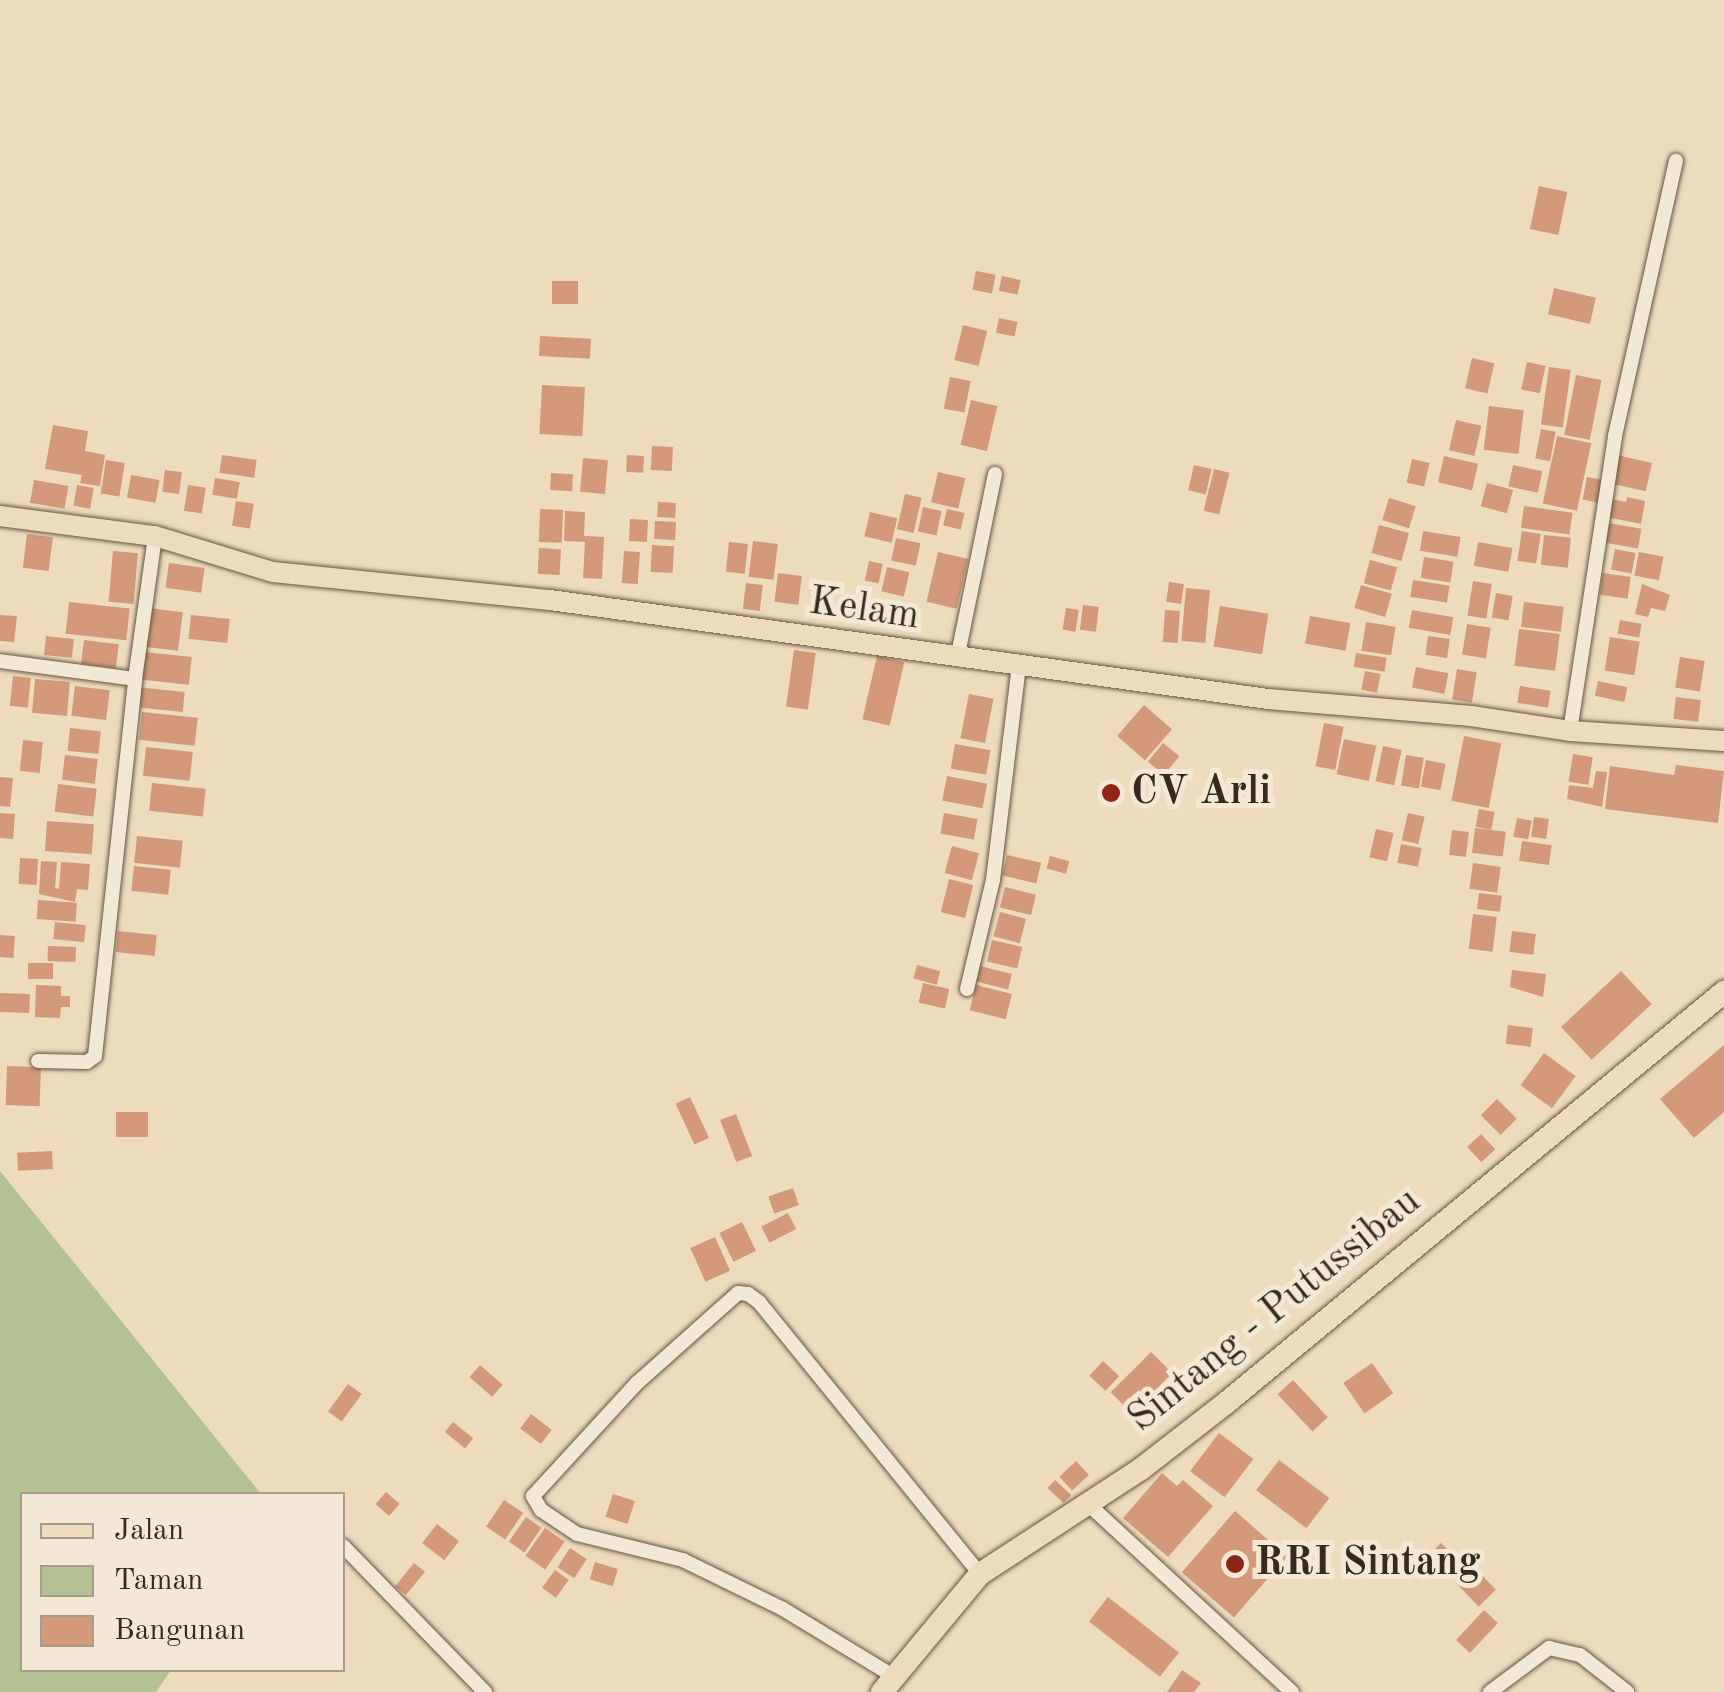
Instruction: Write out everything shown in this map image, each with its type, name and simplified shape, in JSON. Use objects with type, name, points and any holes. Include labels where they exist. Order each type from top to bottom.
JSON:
[{"type":"highway","name":"Sintang - Putussibau","points":[[888,1684],[980,1574],[1141,1469],[1226,1404],[1724,992]]},
{"type":"main road","name":"Kelam","points":[[0,516],[155,536],[273,572],[550,600],[1134,683],[1471,716],[1570,731],[1724,740]]},
{"type":"street","points":[[1570,731],[1614,436],[1676,161]]},
{"type":"street","points":[[957,659],[995,474]]},
{"type":"street","points":[[38,1061],[86,1062],[95,1056],[135,679],[155,536]]},
{"type":"street","points":[[0,660],[135,679]]},
{"type":"street","points":[[967,989],[993,880],[1019,664]]},
{"type":"street","points":[[888,1684],[783,1609],[682,1560],[577,1534],[541,1510],[534,1496],[637,1383],[738,1293],[748,1294],[759,1302],[980,1574]]},
{"type":"street","points":[[1087,1503],[1292,1692]]},
{"type":"street","points":[[345,1548],[485,1692]]},
{"type":"street","points":[[1490,1692],[1550,1648],[1580,1655],[1627,1692]]},
{"type":"green space","points":[[0,1171],[259,1492],[20,1492],[20,1672],[170,1672],[156,1692],[0,1692]]},
{"type":"building","points":[[1539,186],[1567,192],[1558,235],[1530,229]]},
{"type":"building","points":[[976,271],[996,275],[992,293],[972,290]]},
{"type":"building","points":[[1002,276],[1021,280],[1017,295],[999,291]]},
{"type":"building","points":[[552,281],[578,281],[578,304],[552,304]]},
{"type":"building","points":[[1554,288],[1596,298],[1590,324],[1548,314]]},
{"type":"building","points":[[999,318],[1018,322],[1014,337],[996,333]]},
{"type":"building","points":[[963,325],[987,331],[979,366],[954,360]]},
{"type":"building","points":[[540,336],[591,339],[590,359],[539,356]]},
{"type":"building","points":[[1472,358],[1494,363],[1487,393],[1465,388]]},
{"type":"building","points":[[1527,362],[1546,366],[1540,393],[1521,389]]},
{"type":"building","points":[[1549,367],[1571,370],[1563,427],[1541,424]]},
{"type":"building","points":[[1576,375],[1602,380],[1590,440],[1564,435]]},
{"type":"building","points":[[950,377],[971,381],[965,412],[944,408]]},
{"type":"building","points":[[542,385],[585,387],[582,436],[539,434]]},
{"type":"building","points":[[971,400],[997,406],[987,451],[961,445]]},
{"type":"building","points":[[1489,406],[1524,410],[1518,454],[1484,450]]},
{"type":"building","points":[[1456,420],[1481,426],[1474,456],[1449,450]]},
{"type":"building","points":[[53,425],[88,431],[85,451],[105,455],[100,486],[80,483],[82,475],[45,469]]},
{"type":"building","points":[[1541,429],[1556,432],[1550,461],[1535,458]]},
{"type":"building","points":[[1557,436],[1591,443],[1577,511],[1543,503]]},
{"type":"building","points":[[652,446],[673,447],[672,471],[651,470]]},
{"type":"building","points":[[222,455],[257,460],[254,478],[219,473]]},
{"type":"building","points":[[627,455],[644,456],[643,473],[626,472]]},
{"type":"building","points":[[1617,455],[1652,463],[1646,491],[1610,483]]},
{"type":"building","points":[[1444,456],[1478,464],[1472,490],[1438,482]]},
{"type":"building","points":[[583,458],[608,460],[605,494],[580,492]]},
{"type":"building","points":[[1412,459],[1430,463],[1424,486],[1407,482]]},
{"type":"building","points":[[106,460],[125,463],[119,497],[101,494]]},
{"type":"building","points":[[1194,465],[1212,469],[1206,494],[1188,490]]},
{"type":"building","points":[[1513,465],[1542,471],[1538,493],[1508,487]]},
{"type":"building","points":[[1214,469],[1230,473],[1219,515],[1204,511]]},
{"type":"building","points":[[165,470],[182,472],[179,494],[162,492]]},
{"type":"building","points":[[938,472],[965,478],[958,509],[931,502]]},
{"type":"building","points":[[551,473],[573,474],[572,491],[550,490]]},
{"type":"building","points":[[131,475],[160,480],[156,503],[127,498]]},
{"type":"building","points":[[1587,477],[1603,480],[1598,503],[1583,500]]},
{"type":"building","points":[[215,478],[240,482],[237,499],[212,495]]},
{"type":"building","points":[[34,480],[68,486],[64,509],[30,503]]},
{"type":"building","points":[[1487,483],[1513,490],[1507,513],[1481,506]]},
{"type":"building","points":[[77,485],[94,488],[90,509],[73,506]]},
{"type":"building","points":[[188,485],[206,488],[202,513],[184,511]]},
{"type":"building","points":[[905,494],[922,498],[913,533],[897,529]]},
{"type":"building","points":[[1627,497],[1645,501],[1641,524],[1602,516],[1606,498],[1626,502]]},
{"type":"building","points":[[1389,498],[1416,506],[1409,528],[1382,520]]},
{"type":"building","points":[[236,501],[254,504],[250,529],[232,526]]},
{"type":"building","points":[[658,502],[676,503],[675,518],[657,517]]},
{"type":"building","points":[[1524,506],[1573,513],[1569,535],[1521,528]]},
{"type":"building","points":[[923,507],[942,511],[936,535],[918,531]]},
{"type":"building","points":[[540,509],[563,510],[562,543],[539,542]]},
{"type":"building","points":[[947,509],[965,513],[961,530],[943,526]]},
{"type":"building","points":[[565,511],[585,512],[584,536],[604,537],[602,579],[583,578],[585,542],[564,541]]},
{"type":"building","points":[[870,512],[897,518],[892,543],[864,536]]},
{"type":"building","points":[[630,519],[648,520],[647,542],[629,541]]},
{"type":"building","points":[[655,521],[676,522],[675,540],[654,539]]},
{"type":"building","points":[[1603,522],[1641,529],[1638,548],[1600,542]]},
{"type":"building","points":[[1379,525],[1409,533],[1401,561],[1371,553]]},
{"type":"building","points":[[1423,531],[1461,537],[1457,557],[1420,551]]},
{"type":"building","points":[[1522,531],[1541,534],[1536,564],[1517,561]]},
{"type":"building","points":[[27,534],[53,537],[49,571],[23,568]]},
{"type":"building","points":[[1544,535],[1571,538],[1568,568],[1541,565]]},
{"type":"building","points":[[896,538],[920,543],[916,566],[891,560]]},
{"type":"building","points":[[753,541],[778,544],[773,580],[749,577]]},
{"type":"building","points":[[729,542],[748,544],[745,574],[726,572]]},
{"type":"building","points":[[1478,542],[1512,548],[1508,572],[1474,566]]},
{"type":"building","points":[[652,545],[674,546],[673,573],[651,572]]},
{"type":"building","points":[[539,548],[561,549],[560,575],[538,574]]},
{"type":"building","points":[[1615,549],[1636,553],[1632,574],[1611,570]]},
{"type":"building","points":[[113,551],[138,553],[133,604],[109,602]]},
{"type":"building","points":[[624,551],[640,552],[638,584],[622,583]]},
{"type":"building","points":[[938,552],[968,559],[957,609],[927,602]]},
{"type":"building","points":[[1639,552],[1664,557],[1659,580],[1634,576]]},
{"type":"building","points":[[1424,557],[1454,562],[1450,582],[1421,578]]},
{"type":"building","points":[[1370,560],[1397,567],[1391,590],[1364,583]]},
{"type":"building","points":[[869,561],[883,564],[879,583],[865,581]]},
{"type":"building","points":[[169,563],[205,568],[201,593],[166,588]]},
{"type":"building","points":[[887,567],[909,572],[904,597],[881,591]]},
{"type":"building","points":[[778,573],[802,576],[798,605],[774,602]]},
{"type":"building","points":[[1603,573],[1631,577],[1628,599],[1600,595]]},
{"type":"building","points":[[1413,580],[1450,586],[1447,603],[1410,597]]},
{"type":"building","points":[[1473,581],[1492,584],[1486,619],[1468,616]]},
{"type":"building","points":[[1169,582],[1184,584],[1181,604],[1166,602]]},
{"type":"building","points":[[746,583],[763,585],[760,611],[743,609]]},
{"type":"building","points":[[1642,584],[1670,595],[1665,611],[1651,608],[1648,617],[1635,614]]},
{"type":"building","points":[[1361,585],[1392,594],[1385,617],[1354,608]]},
{"type":"building","points":[[1186,588],[1210,590],[1205,643],[1181,641]]},
{"type":"building","points":[[1496,593],[1513,596],[1508,621],[1492,618]]},
{"type":"building","points":[[69,602],[130,608],[126,640],[66,634]]},
{"type":"building","points":[[1524,602],[1564,607],[1561,632],[1521,627]]},
{"type":"building","points":[[1083,605],[1099,607],[1096,632],[1080,630]]},
{"type":"building","points":[[1220,606],[1268,614],[1262,654],[1214,646]]},
{"type":"building","points":[[149,608],[183,612],[178,651],[144,647]]},
{"type":"building","points":[[1066,608],[1079,610],[1075,632],[1063,630]]},
{"type":"building","points":[[1165,610],[1180,611],[1178,643],[1163,642]]},
{"type":"building","points":[[1412,610],[1453,617],[1450,635],[1409,628]]},
{"type":"building","points":[[0,615],[17,616],[14,642],[0,641]]},
{"type":"building","points":[[191,615],[230,619],[227,643],[188,639]]},
{"type":"building","points":[[1310,616],[1350,623],[1346,651],[1305,644]]},
{"type":"building","points":[[1620,620],[1642,624],[1639,638],[1618,634]]},
{"type":"building","points":[[1366,622],[1396,627],[1391,655],[1361,651]]},
{"type":"building","points":[[1467,624],[1491,628],[1486,658],[1462,655]]},
{"type":"building","points":[[1519,629],[1560,634],[1555,671],[1514,666]]},
{"type":"building","points":[[46,636],[74,639],[72,658],[44,655]]},
{"type":"building","points":[[1428,636],[1450,639],[1447,658],[1425,655]]},
{"type":"building","points":[[1610,637],[1640,642],[1634,675],[1605,671]]},
{"type":"building","points":[[84,640],[119,644],[116,668],[81,664]]},
{"type":"building","points":[[794,650],[816,653],[808,710],[786,706]]},
{"type":"building","points":[[145,652],[192,657],[189,685],[142,680]]},
{"type":"building","points":[[1356,653],[1387,658],[1384,672],[1354,667]]},
{"type":"building","points":[[877,656],[904,662],[890,726],[862,719]]},
{"type":"building","points":[[1680,657],[1705,661],[1700,692],[1675,688]]},
{"type":"building","points":[[1416,667],[1448,673],[1444,694],[1412,688]]},
{"type":"building","points":[[1457,669],[1477,672],[1472,703],[1452,700]]},
{"type":"building","points":[[1365,671],[1381,674],[1377,693],[1361,690]]},
{"type":"building","points":[[13,676],[31,678],[28,708],[10,706]]},
{"type":"building","points":[[35,679],[70,682],[67,716],[32,713]]},
{"type":"building","points":[[1598,681],[1627,687],[1624,702],[1595,696]]},
{"type":"building","points":[[75,686],[110,690],[106,720],[71,716]]},
{"type":"building","points":[[1520,686],[1551,691],[1548,708],[1517,703]]},
{"type":"building","points":[[136,687],[185,692],[183,712],[134,707]]},
{"type":"building","points":[[969,694],[994,699],[985,743],[960,738]]},
{"type":"building","points":[[1676,697],[1701,700],[1698,722],[1673,719]]},
{"type":"building","points":[[1144,705],[1172,729],[1145,760],[1117,736]]},
{"type":"building","points":[[142,712],[198,718],[195,746],[139,740]]},
{"type":"building","points":[[1324,723],[1344,727],[1335,770],[1316,766]]},
{"type":"building","points":[[70,728],[101,731],[98,754],[68,751]]},
{"type":"building","points":[[1464,736],[1501,743],[1489,808],[1451,801]]},
{"type":"building","points":[[1344,739],[1376,746],[1369,781],[1337,774]]},
{"type":"building","points":[[23,740],[43,742],[40,773],[20,771]]},
{"type":"building","points":[[1163,743],[1179,756],[1164,775],[1148,762]]},
{"type":"building","points":[[955,744],[990,750],[986,775],[951,769]]},
{"type":"building","points":[[1383,746],[1402,750],[1394,785],[1376,781]]},
{"type":"building","points":[[146,747],[193,752],[190,781],[143,776]]},
{"type":"building","points":[[1573,754],[1593,757],[1588,785],[1569,782]]},
{"type":"building","points":[[65,755],[98,759],[95,784],[62,780]]},
{"type":"building","points":[[1406,755],[1424,758],[1419,788],[1401,786]]},
{"type":"building","points":[[1426,760],[1446,764],[1440,790],[1421,787]]},
{"type":"building","points":[[1676,765],[1724,771],[1718,823],[1605,809],[1610,766],[1674,775]]},
{"type":"building","points":[[1596,771],[1607,772],[1602,807],[1567,799],[1569,785],[1593,788]]},
{"type":"building","points":[[947,776],[987,784],[982,808],[942,801]]},
{"type":"building","points":[[0,777],[13,778],[10,807],[0,806]]},
{"type":"building","points":[[152,783],[206,789],[203,816],[149,811]]},
{"type":"building","points":[[58,784],[97,789],[93,817],[55,812]]},
{"type":"building","points":[[1479,809],[1495,812],[1491,830],[1476,827]]},
{"type":"building","points":[[0,813],[15,814],[13,839],[0,838]]},
{"type":"building","points":[[944,813],[977,819],[974,840],[940,834]]},
{"type":"building","points":[[1408,813],[1425,817],[1418,844],[1402,840]]},
{"type":"building","points":[[1534,817],[1549,819],[1546,839],[1531,837]]},
{"type":"building","points":[[1517,818],[1532,821],[1528,840],[1513,837]]},
{"type":"building","points":[[47,821],[94,824],[92,854],[45,851]]},
{"type":"building","points":[[1475,828],[1506,832],[1503,857],[1472,853]]},
{"type":"building","points":[[1376,829],[1394,833],[1387,861],[1369,857]]},
{"type":"building","points":[[1452,830],[1469,832],[1466,857],[1449,855]]},
{"type":"building","points":[[137,836],[183,841],[180,868],[134,863]]},
{"type":"building","points":[[1522,841],[1552,845],[1549,865],[1519,861]]},
{"type":"building","points":[[1401,844],[1422,848],[1418,867],[1397,863]]},
{"type":"building","points":[[952,846],[979,853],[972,880],[945,873]]},
{"type":"building","points":[[1007,855],[1041,863],[1036,883],[1002,875]]},
{"type":"building","points":[[1050,856],[1069,861],[1066,874],[1047,869]]},
{"type":"building","points":[[20,858],[38,859],[37,885],[19,884]]},
{"type":"building","points":[[41,861],[57,862],[55,888],[59,889],[61,862],[90,864],[88,890],[77,889],[75,902],[39,894]]},
{"type":"building","points":[[1473,863],[1501,867],[1497,893],[1469,889]]},
{"type":"building","points":[[134,866],[171,870],[168,895],[131,891]]},
{"type":"building","points":[[949,879],[973,885],[965,918],[941,912]]},
{"type":"building","points":[[1005,887],[1036,895],[1031,915],[1000,907]]},
{"type":"building","points":[[1479,893],[1502,896],[1500,912],[1477,909]]},
{"type":"building","points":[[38,900],[77,903],[76,922],[37,919]]},
{"type":"building","points":[[1000,912],[1026,919],[1020,943],[994,936]]},
{"type":"building","points":[[1473,914],[1497,917],[1493,952],[1469,949]]},
{"type":"building","points":[[55,922],[86,925],[84,942],[53,939]]},
{"type":"building","points":[[118,931],[157,935],[155,956],[116,952]]},
{"type":"building","points":[[1512,931],[1536,934],[1533,955],[1509,952]]},
{"type":"building","points":[[0,935],[15,936],[13,958],[0,957]]},
{"type":"building","points":[[992,940],[1022,947],[1017,968],[987,961]]},
{"type":"building","points":[[48,946],[76,947],[75,962],[47,961]]},
{"type":"building","points":[[28,963],[53,963],[53,979],[28,979]]},
{"type":"building","points":[[917,965],[940,971],[937,985],[913,979]]},
{"type":"building","points":[[980,966],[1012,974],[1008,990],[976,982]]},
{"type":"building","points":[[1512,970],[1546,974],[1543,997],[1510,987]]},
{"type":"building","points":[[1621,971],[1652,1004],[1592,1060],[1561,1027]]},
{"type":"building","points":[[923,983],[949,989],[945,1009],[919,1002]]},
{"type":"building","points":[[36,985],[61,986],[61,996],[70,996],[70,1007],[61,1007],[60,1018],[35,1017]]},
{"type":"building","points":[[976,985],[1012,994],[1006,1019],[970,1010]]},
{"type":"building","points":[[0,993],[30,994],[29,1013],[0,1012]]},
{"type":"building","points":[[1508,1025],[1533,1028],[1530,1047],[1506,1044]]},
{"type":"building","points":[[1724,1045],[1724,1112],[1694,1138],[1660,1099]]},
{"type":"building","points":[[1544,1053],[1576,1076],[1552,1108],[1520,1085]]},
{"type":"building","points":[[7,1066],[41,1067],[40,1106],[6,1105]]},
{"type":"building","points":[[690,1097],[709,1138],[695,1145],[675,1104]]},
{"type":"building","points":[[1497,1099],[1517,1119],[1501,1135],[1481,1115]]},
{"type":"building","points":[[116,1112],[148,1112],[148,1137],[116,1137]]},
{"type":"building","points":[[736,1114],[752,1156],[736,1162],[720,1120]]},
{"type":"building","points":[[1481,1134],[1495,1149],[1481,1162],[1467,1147]]},
{"type":"building","points":[[52,1151],[53,1169],[18,1171],[17,1153]]},
{"type":"building","points":[[793,1188],[799,1205],[774,1213],[768,1196]]},
{"type":"building","points":[[788,1213],[796,1229],[769,1243],[761,1227]]},
{"type":"building","points":[[742,1222],[756,1251],[734,1262],[720,1233]]},
{"type":"building","points":[[715,1237],[730,1271],[705,1282],[690,1248]]},
{"type":"building","points":[[1151,1352],[1172,1373],[1132,1414],[1111,1392]]},
{"type":"building","points":[[1103,1361],[1119,1376],[1105,1391],[1089,1376]]},
{"type":"building","points":[[1372,1363],[1393,1393],[1365,1413],[1343,1383]]},
{"type":"building","points":[[480,1365],[503,1385],[492,1397],[470,1377]]},
{"type":"building","points":[[1293,1380],[1328,1417],[1312,1432],[1278,1394]]},
{"type":"building","points":[[348,1384],[362,1394],[342,1421],[328,1412]]},
{"type":"building","points":[[531,1414],[552,1430],[541,1444],[520,1428]]},
{"type":"building","points":[[453,1422],[473,1438],[465,1448],[445,1432]]},
{"type":"building","points":[[1219,1433],[1253,1459],[1224,1497],[1190,1471]]},
{"type":"building","points":[[1279,1460],[1329,1498],[1306,1528],[1256,1490]]},
{"type":"building","points":[[1076,1461],[1089,1475],[1072,1491],[1059,1477]]},
{"type":"building","points":[[1162,1473],[1177,1486],[1183,1480],[1213,1506],[1168,1557],[1123,1518]]},
{"type":"building","points":[[1055,1480],[1071,1495],[1064,1503],[1047,1488]]},
{"type":"building","points":[[386,1492],[400,1504],[389,1516],[376,1504]]},
{"type":"building","points":[[613,1494],[635,1501],[627,1524],[606,1517]]},
{"type":"building","points":[[504,1500],[523,1513],[505,1539],[486,1527]]},
{"type":"building","name":"RRI Sintang","points":[[1235,1511],[1287,1556],[1234,1617],[1182,1572]]},
{"type":"building","points":[[526,1517],[542,1528],[524,1552],[509,1542]]},
{"type":"building","points":[[437,1524],[459,1541],[444,1560],[422,1543]]},
{"type":"building","points":[[545,1528],[565,1542],[545,1570],[525,1556]]},
{"type":"building","points":[[1441,1543],[1459,1561],[1444,1576],[1426,1558]]},
{"type":"building","points":[[570,1548],[587,1559],[574,1578],[557,1567]]},
{"type":"building","points":[[595,1562],[618,1569],[613,1586],[590,1579]]},
{"type":"building","points":[[414,1563],[425,1572],[406,1595],[395,1586]]},
{"type":"building","points":[[1473,1566],[1496,1590],[1479,1606],[1456,1583]]},
{"type":"building","points":[[555,1570],[569,1580],[556,1598],[542,1588]]},
{"type":"building","points":[[1108,1597],[1179,1652],[1160,1677],[1089,1621]]},
{"type":"building","points":[[1484,1610],[1498,1623],[1470,1653],[1456,1640]]},
{"type":"building","points":[[1182,1670],[1201,1683],[1194,1692],[1167,1692]]},
{"type":"place","name":"CV Arli","points":[[1111,793]]},
{"type":"place","name":"RRI Sintang","points":[[1235,1564]]}]
